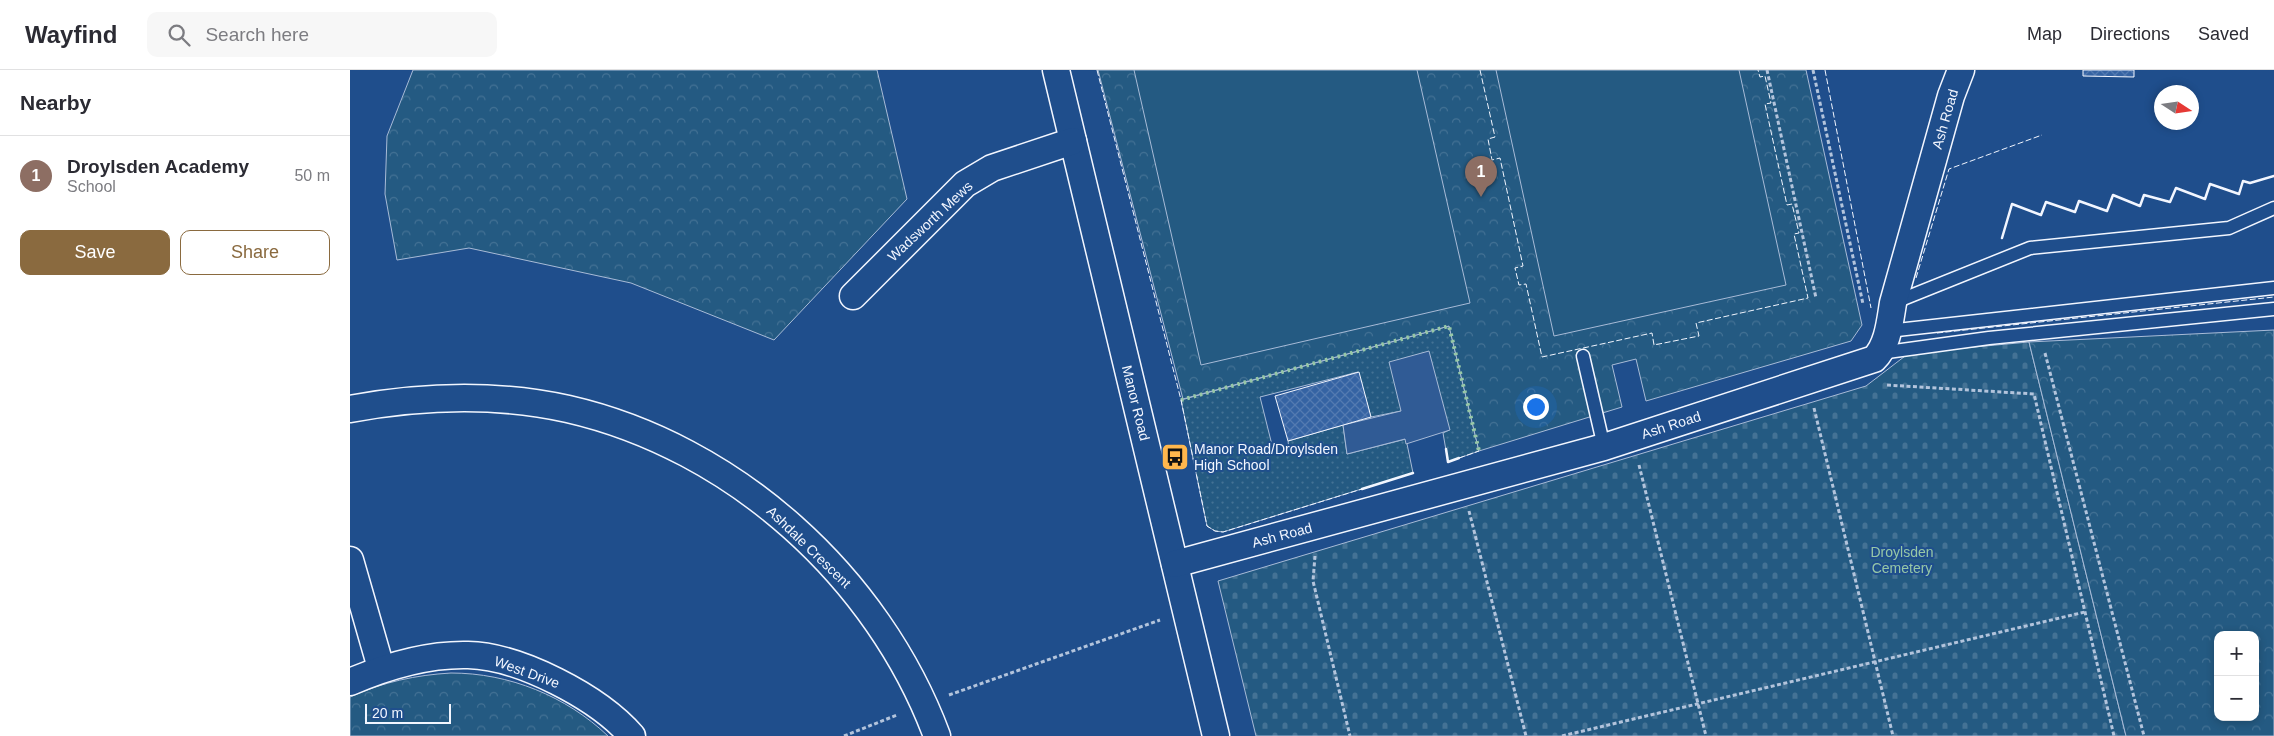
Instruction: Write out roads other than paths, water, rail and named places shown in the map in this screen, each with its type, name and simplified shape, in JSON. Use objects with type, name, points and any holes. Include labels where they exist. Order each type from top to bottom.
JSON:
[{"type":"street","name":"Manor Road","points":[[1056,70],[1216,736]]},
{"type":"street","name":"Ash Road","points":[[1175,564],[1604,447],[1874,359],[1884,342],[1893,303],[1951,96],[1961,70]]},
{"type":"street","name":"Wadsworth Mews","points":[[853,296],[965,184],[992,168],[1073,141]]},
{"type":"street","name":"Ashdale Crescent","points":[[350,409],[390,402],[449,398],[514,401],[567,409],[622,426],[671,445],[727,476],[772,509],[827,561],[854,590],[892,644],[925,704],[938,736]]},
{"type":"street","points":[[350,560],[381,668]]},
{"type":"street","name":"West Drive","points":[[350,682],[381,668],[442,656],[470,654],[501,660],[538,673],[574,690],[632,736]]},
{"type":"lane","points":[[1893,303],[2030,248],[2229,228],[2274,208]]},
{"type":"lane","points":[[1884,342],[2274,288]]},
{"type":"lane","points":[[1884,342],[2040,333],[2274,309]]},
{"type":"lane","points":[[1583,356],[1604,447]]},
{"type":"place","name":"Droylsden Academy","points":[[1481,197]]},
{"type":"place","name":"Manor Road/Droylsden High School","points":[[1175,457]]},
{"type":"park label","name":"Droylsden Cemetery","points":[[1902,560]]}]
